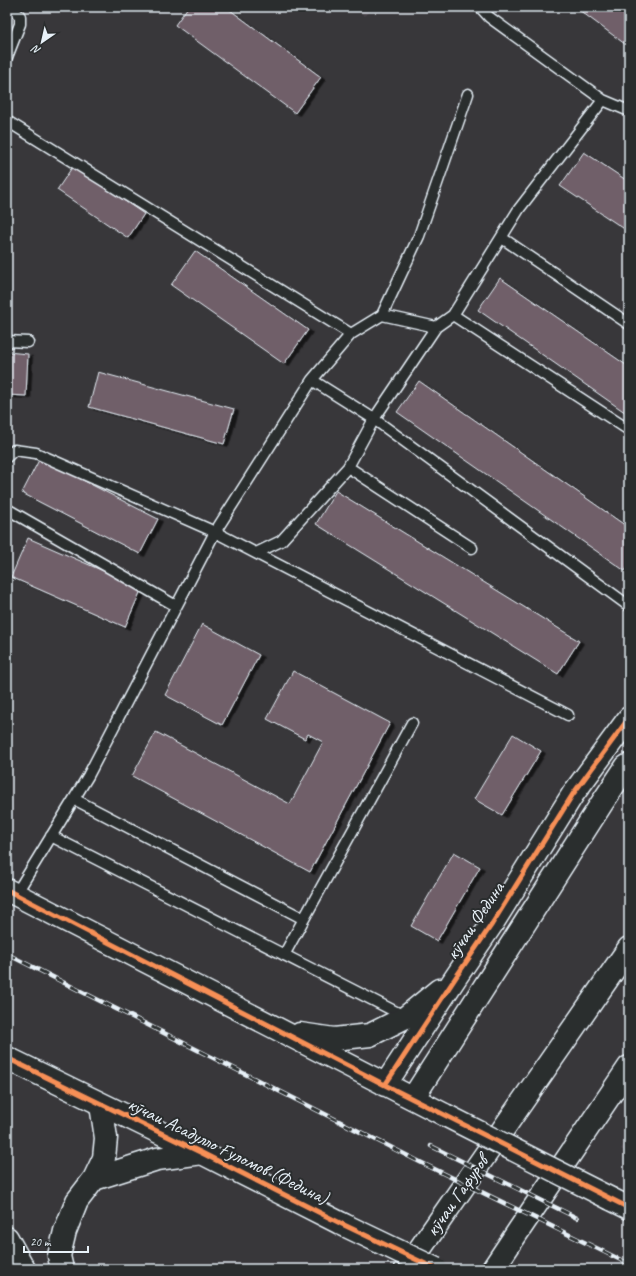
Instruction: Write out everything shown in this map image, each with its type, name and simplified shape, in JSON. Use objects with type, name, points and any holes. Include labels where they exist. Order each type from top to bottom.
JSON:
[{"type":"street","name":"кӯчаи Федина","points":[[385,1085],[492,924],[574,794],[629,718]]},
{"type":"street","points":[[412,1098],[602,803],[626,767],[629,766]]},
{"type":"street","points":[[11,892],[385,1085],[620,1204]]},
{"type":"street","name":"кӯчаи Гафуров","points":[[406,1269],[629,948]]},
{"type":"street","points":[[286,1033],[334,1039],[370,1034],[406,1017],[456,977]]},
{"type":"street","name":"кӯчаи Асадулло Ғуломов (Федина)","points":[[7,1058],[436,1269]]},
{"type":"street","points":[[493,1269],[629,1067]]},
{"type":"street","points":[[62,1269],[59,1256],[65,1231],[77,1201],[94,1179],[104,1158],[106,1138],[101,1105]]},
{"type":"street","points":[[94,1179],[157,1160],[202,1153]]},
{"type":"street","points":[[7,1238],[24,1269]]},
{"type":"lane","points":[[7,57],[20,24],[20,16],[10,7]]},
{"type":"lane","points":[[480,7],[490,17],[602,100],[629,111]]},
{"type":"lane","points":[[11,892],[51,836],[88,776],[215,532],[312,380],[351,334],[382,315],[419,236],[468,94]]},
{"type":"lane","points":[[256,553],[281,541],[348,467],[374,419],[436,327],[453,315],[519,209],[602,100]]},
{"type":"lane","points":[[7,121],[351,334]]},
{"type":"lane","points":[[502,238],[629,324]]},
{"type":"lane","points":[[382,315],[436,327]]},
{"type":"lane","points":[[453,315],[629,430]]},
{"type":"lane","points":[[7,341],[28,342]]},
{"type":"lane","points":[[312,380],[374,419],[629,606]]},
{"type":"lane","points":[[7,457],[14,450],[36,453],[215,532],[568,715]]},
{"type":"lane","points":[[348,467],[472,548]]},
{"type":"lane","points":[[7,509],[176,606]]},
{"type":"lane","points":[[284,956],[412,723]]},
{"type":"lane","points":[[74,799],[304,919]]},
{"type":"lane","points":[[51,836],[406,1017]]},
{"type":"shaded area","points":[[353,7],[373,7],[365,16]]},
{"type":"shaded area","points":[[629,1137],[629,1153],[621,1149]]},
{"type":"building","points":[[188,7],[226,7],[321,77],[295,113],[175,25]]},
{"type":"building","points":[[575,7],[629,7],[629,47]]},
{"type":"building","points":[[584,152],[629,182],[629,232],[560,186]]},
{"type":"building","points":[[73,166],[144,214],[128,238],[57,190]]},
{"type":"building","points":[[195,251],[308,330],[284,364],[171,285]]},
{"type":"building","points":[[500,278],[629,367],[629,415],[478,310]]},
{"type":"building","points":[[7,352],[28,354],[26,396],[7,395]]},
{"type":"building","points":[[98,372],[234,409],[224,444],[89,407]]},
{"type":"building","points":[[419,381],[629,528],[629,565],[625,571],[397,412]]},
{"type":"building","points":[[40,458],[158,519],[140,554],[22,493]]},
{"type":"building","points":[[336,491],[579,641],[558,674],[316,524]]},
{"type":"building","points":[[28,538],[142,588],[125,627],[11,577]]},
{"type":"building","points":[[202,624],[259,655],[222,725],[165,695]]},
{"type":"building","points":[[293,671],[390,723],[310,872],[132,776],[156,732],[290,804],[323,742],[308,734],[305,739],[267,719]]},
{"type":"building","points":[[513,734],[541,751],[502,815],[474,799]]},
{"type":"building","points":[[454,852],[480,867],[437,941],[411,926]]},
{"type":"railway","points":[[7,954],[422,1163],[629,1264]]},
{"type":"railway","points":[[431,1146],[577,1218]]},
{"type":"cycle path","points":[[385,1085],[492,924],[573,794],[629,718]]},
{"type":"cycle path","points":[[7,890],[385,1085],[629,1208]]},
{"type":"cycle path","points":[[7,1058],[436,1269]]}]
